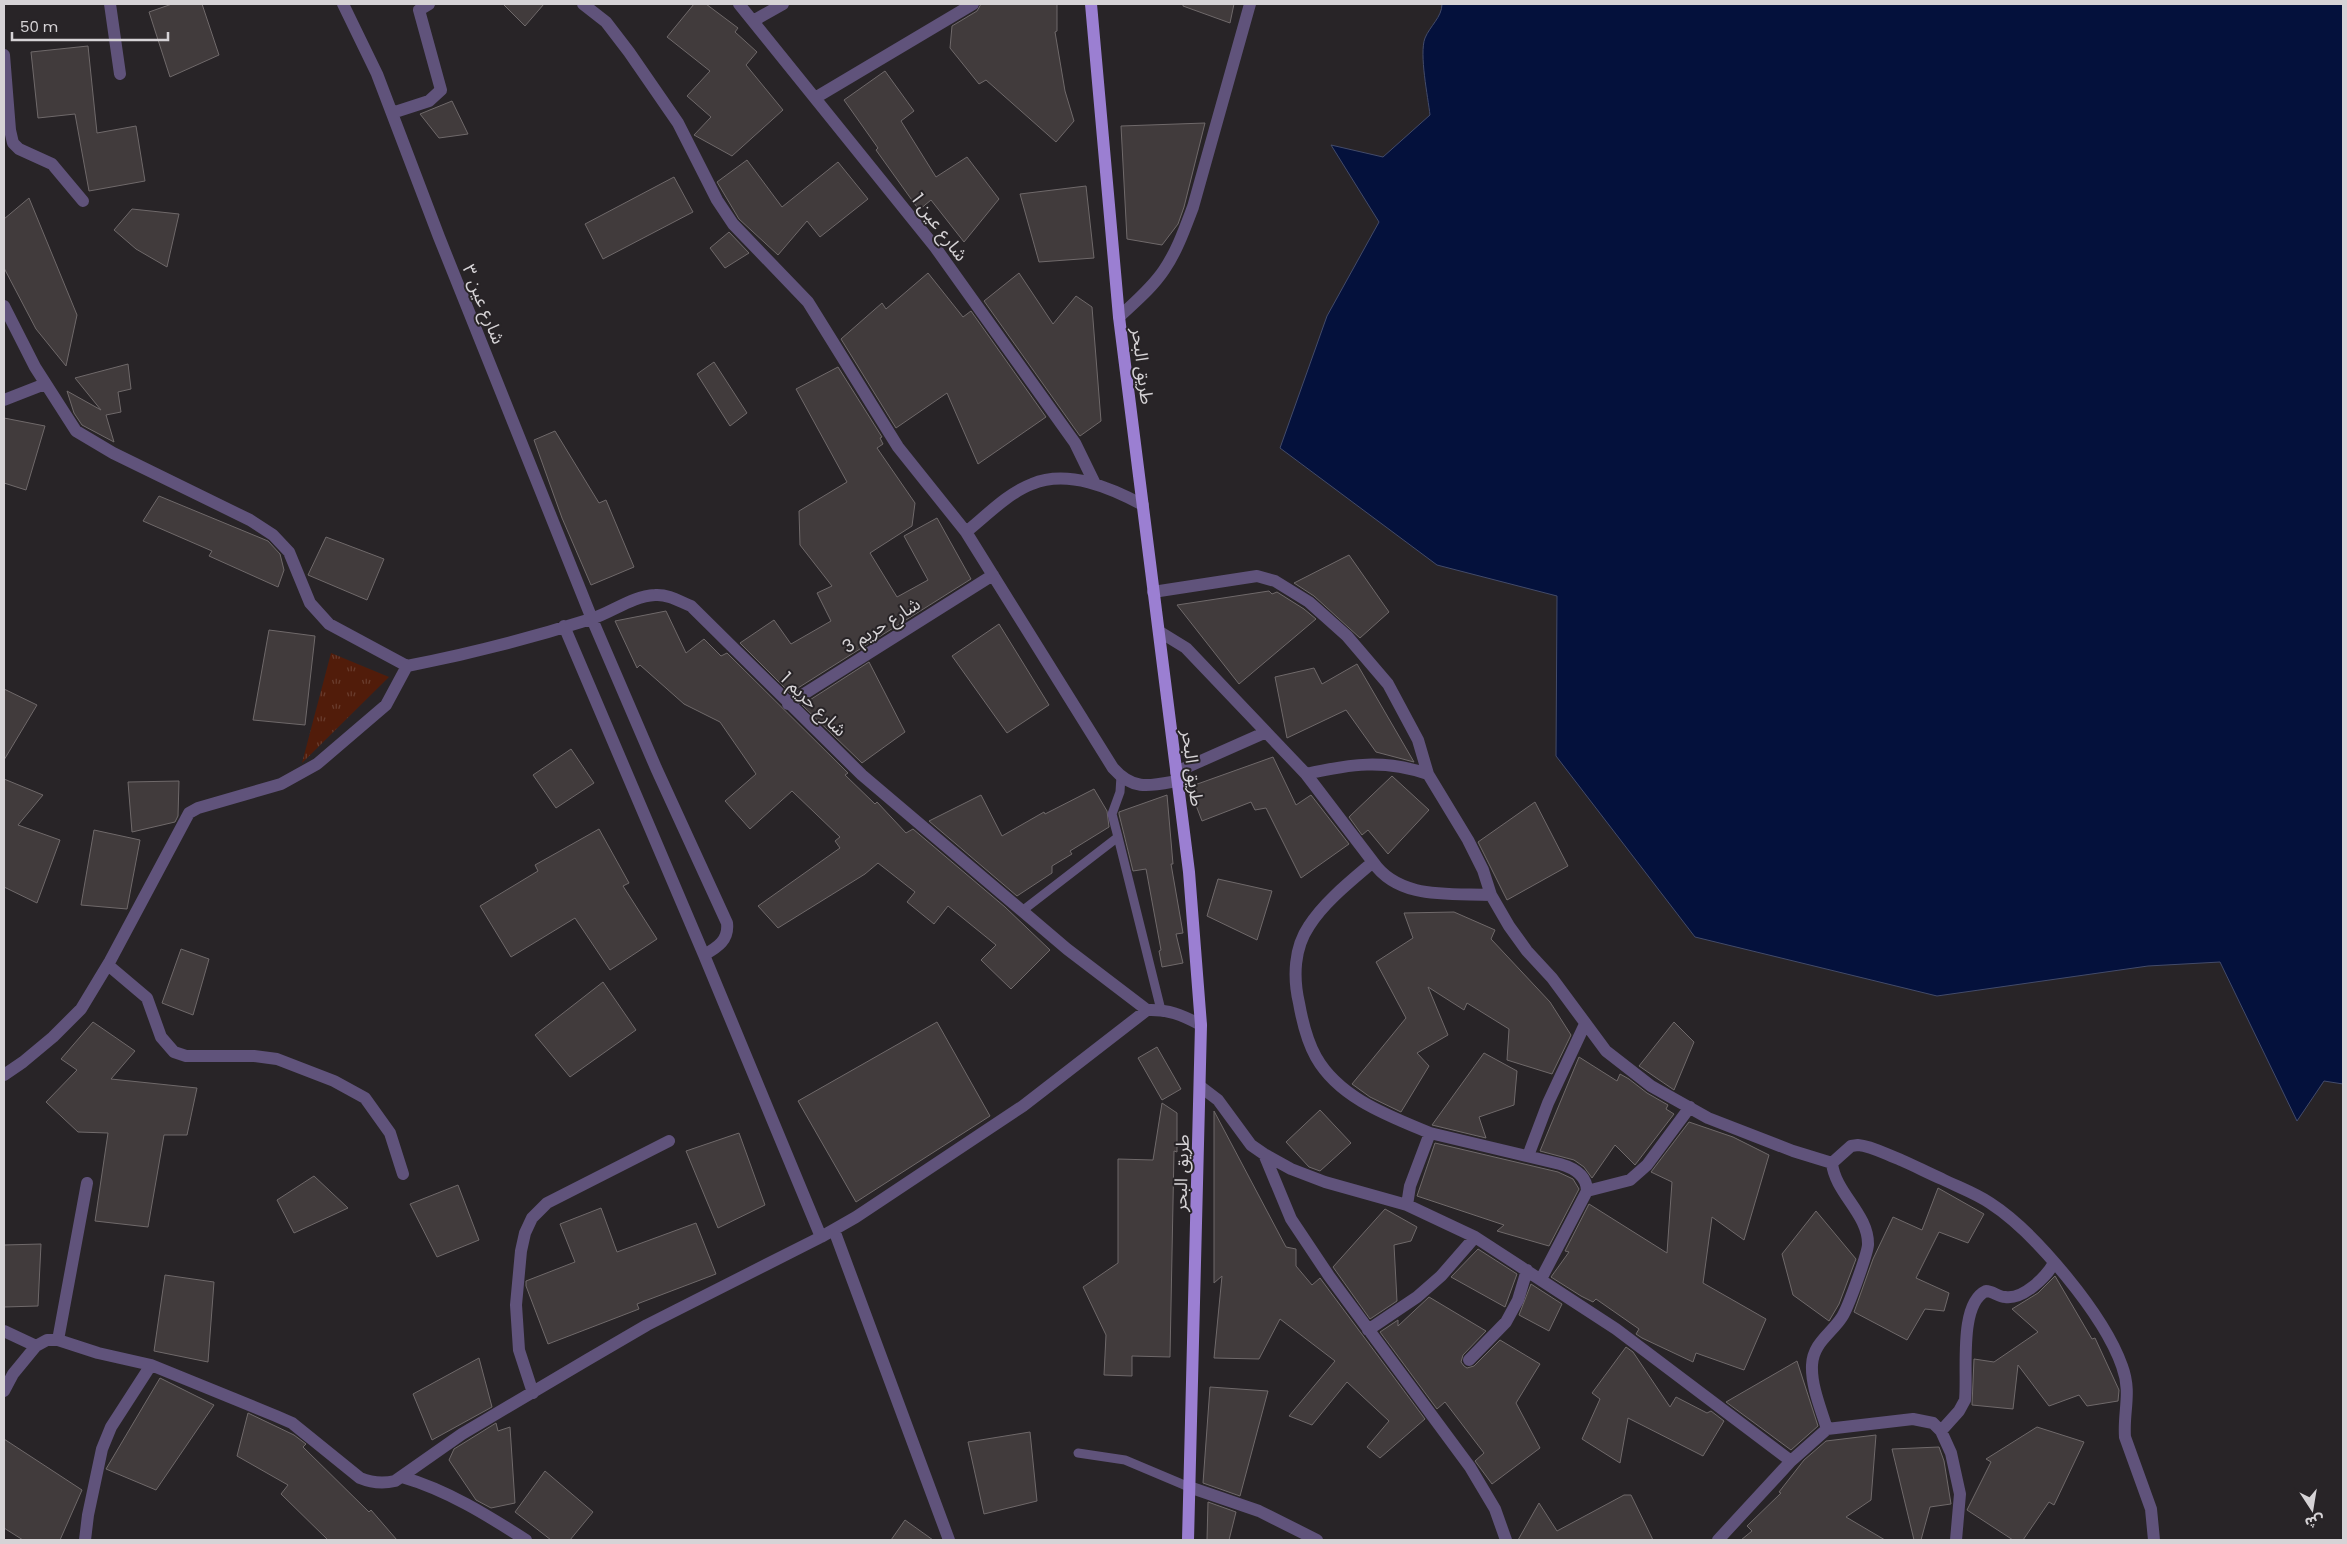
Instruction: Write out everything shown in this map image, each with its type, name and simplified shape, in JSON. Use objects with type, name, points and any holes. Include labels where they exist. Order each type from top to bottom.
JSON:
[{"type":"main road","name":"طريق البحر","points":[[1091,4],[1119,317],[1189,872],[1201,1025],[1201,1087],[1188,1540]]},
{"type":"street","points":[[110,4],[120,74]]},
{"type":"street","name":"شارع عين ٣","points":[[343,4],[377,74],[439,237],[592,619],[656,768],[727,923],[726,938],[719,946],[704,955]]},
{"type":"street","points":[[392,113],[429,101],[441,90],[419,10],[430,4]]},
{"type":"street","points":[[583,4],[606,22],[678,123],[717,200],[733,224],[808,302],[898,447],[966,532],[1113,768],[1121,776],[1135,784],[1147,787],[1176,777],[1264,733]]},
{"type":"street","name":"شارع عين 1","points":[[739,4],[935,247],[1076,443],[1095,484]]},
{"type":"street","points":[[753,21],[783,4]]},
{"type":"street","points":[[816,98],[973,4]]},
{"type":"street","points":[[1119,317],[1146,292],[1165,270],[1180,239],[1193,207],[1250,4]]},
{"type":"street","points":[[4,54],[10,130],[13,143],[19,149],[52,164],[83,201]]},
{"type":"street","points":[[4,306],[45,384],[71,424],[88,440],[250,520],[273,535],[289,552],[310,603],[330,624],[407,666],[386,705],[317,764],[280,784],[198,808],[189,813],[91,994],[73,1019],[23,1062],[4,1075]]},
{"type":"street","points":[[4,400],[45,384]]},
{"type":"street","points":[[966,532],[1015,493],[1031,484],[1052,479],[1095,484],[1143,505]]},
{"type":"street","name":"شارع حريم 3","points":[[788,704],[993,575]]},
{"type":"street","points":[[1153,592],[1257,576],[1275,581],[1308,602],[1353,642],[1388,684],[1418,740],[1428,774],[1479,862],[1491,895],[1519,941],[1552,978],[1585,1024],[1616,1060],[1651,1086],[1708,1118],[1793,1151],[1832,1163]]},
{"type":"street","name":"شارع حريم 1","points":[[407,666],[490,648],[592,619],[646,596],[667,596],[678,600],[690,606],[862,775],[1022,911],[1147,1010]]},
{"type":"street","points":[[564,626],[704,955],[820,1237]]},
{"type":"street","points":[[1160,632],[1186,648],[1264,733],[1306,774],[1386,878],[1412,890],[1491,895]]},
{"type":"street","points":[[1306,774],[1373,763],[1391,764],[1428,774]]},
{"type":"street","points":[[1373,862],[1346,885],[1310,925],[1304,936],[1296,963],[1298,1001],[1316,1057],[1330,1077],[1345,1090],[1370,1105],[1430,1133],[1560,1164],[1576,1171],[1586,1181],[1587,1191],[1541,1280]]},
{"type":"street","points":[[108,965],[147,998],[161,1036],[174,1052],[186,1056],[254,1056],[277,1059],[321,1075],[365,1098],[390,1133],[403,1174]]},
{"type":"street","points":[[4,1391],[14,1374],[36,1346],[46,1340],[58,1340],[98,1353],[151,1365],[292,1423],[360,1478],[384,1484],[402,1478],[424,1458],[462,1434],[647,1326],[834,1230],[1023,1106],[1147,1010],[1177,1013],[1201,1025]]},
{"type":"street","points":[[1528,1156],[1548,1103],[1585,1024]]},
{"type":"street","points":[[1201,1087],[1218,1100],[1251,1145],[1264,1154],[1291,1169],[1325,1182],[1407,1205],[1475,1237],[1616,1329],[1792,1461]]},
{"type":"street","points":[[1587,1191],[1630,1180],[1647,1164],[1690,1107]]},
{"type":"street","points":[[1407,1205],[1410,1186],[1430,1133]]},
{"type":"street","points":[[533,1394],[519,1350],[516,1305],[522,1243],[532,1218],[547,1204],[669,1141]]},
{"type":"street","points":[[1832,1163],[1850,1146],[1858,1145],[1920,1167],[1989,1202],[2017,1226],[2054,1263],[2102,1327],[2122,1367],[2127,1384],[2128,1403],[2124,1426],[2127,1449],[2152,1509],[2154,1540]]},
{"type":"street","points":[[1264,1154],[1291,1219],[1368,1330],[1470,1467],[1495,1509],[1506,1540]]},
{"type":"street","points":[[1827,1428],[1815,1387],[1812,1366],[1814,1354],[1826,1334],[1843,1316],[1868,1248],[1864,1227],[1833,1176],[1832,1163]]},
{"type":"street","points":[[58,1340],[87,1183]]},
{"type":"street","points":[[834,1230],[949,1540]]},
{"type":"street","points":[[1368,1330],[1418,1297],[1441,1276],[1475,1237]]},
{"type":"street","points":[[1941,1430],[1959,1411],[1965,1400],[1968,1320],[1977,1297],[1986,1291],[2004,1297],[2019,1294],[2039,1281],[2054,1263]]},
{"type":"street","points":[[1468,1360],[1506,1322],[1518,1300],[1527,1270]]},
{"type":"street","points":[[4,1331],[36,1346]]},
{"type":"street","points":[[85,1540],[88,1515],[102,1450],[111,1427],[151,1365]]},
{"type":"street","points":[[1718,1540],[1792,1461],[1827,1428],[1914,1419],[1933,1423],[1941,1430],[1951,1453],[1959,1480],[1960,1508],[1956,1540]]},
{"type":"street","points":[[402,1478],[426,1484],[443,1492],[492,1518],[526,1540]]},
{"type":"street","points":[[1190,1487],[1260,1511],[1317,1540]]},
{"type":"lane","points":[[1121,776],[1120,792],[1112,814],[1160,1010]]},
{"type":"lane","points":[[1022,911],[1118,837]]},
{"type":"lane","points":[[1078,1453],[1124,1460],[1190,1487]]},
{"type":"green space","points":[[331,653],[389,677],[302,763]]},
{"type":"shaded area","points":[[1442,4],[2343,4],[2343,1084],[2324,1081],[2297,1121],[2220,962],[2148,966],[1937,996],[1695,937],[1556,756],[1557,596],[1437,565],[1280,448],[1327,316],[1379,222],[1331,145],[1383,157],[1430,115],[1423,65],[1423,45],[1427,34],[1440,13]]},
{"type":"building","points":[[172,4],[202,4],[219,55],[170,77],[149,12]]},
{"type":"building","points":[[503,4],[544,4],[525,26]]},
{"type":"building","points":[[694,4],[706,4],[738,28],[735,32],[757,52],[746,65],[783,110],[732,156],[694,135],[711,117],[687,96],[710,71],[667,37]]},
{"type":"building","points":[[981,4],[1057,4],[1057,31],[1055,32],[1065,91],[1074,121],[1056,142],[986,80],[979,84],[950,48],[952,26],[977,11]]},
{"type":"building","points":[[1183,4],[1234,4],[1230,23],[1183,6]]},
{"type":"building","points":[[88,46],[97,133],[136,126],[145,181],[89,191],[75,114],[38,118],[31,52]]},
{"type":"building","points":[[885,71],[914,111],[901,121],[936,177],[967,157],[999,199],[964,242],[931,200],[919,210],[876,150],[878,148],[844,100]]},
{"type":"building","points":[[452,101],[468,134],[439,138],[420,114]]},
{"type":"building","points":[[1205,123],[1178,224],[1162,245],[1127,239],[1121,126]]},
{"type":"building","points":[[747,160],[782,207],[838,162],[868,199],[820,237],[807,221],[778,255],[739,219],[717,182]]},
{"type":"building","points":[[674,177],[693,212],[603,259],[585,224]]},
{"type":"building","points":[[1086,186],[1094,258],[1039,262],[1020,194]]},
{"type":"building","points":[[29,198],[77,315],[66,366],[36,329],[4,268],[4,219]]},
{"type":"building","points":[[132,209],[179,214],[167,267],[136,249],[114,230]]},
{"type":"building","points":[[729,232],[749,253],[725,268],[710,248]]},
{"type":"building","points":[[928,273],[963,317],[971,311],[1046,417],[978,464],[947,393],[896,428],[841,339],[882,303],[886,309]]},
{"type":"building","points":[[1019,273],[1053,324],[1076,296],[1092,307],[1101,421],[1080,436],[984,301]]},
{"type":"building","points":[[714,362],[747,413],[730,426],[697,374]]},
{"type":"building","points":[[128,364],[131,389],[118,392],[121,412],[106,415],[114,442],[82,425],[74,413],[67,391],[101,410],[75,378]]},
{"type":"building","points":[[838,367],[882,437],[880,438],[883,444],[877,448],[915,503],[912,526],[870,553],[897,597],[928,580],[904,536],[937,518],[971,579],[790,693],[740,643],[774,620],[791,644],[831,621],[817,593],[832,586],[800,545],[799,511],[847,482],[796,389]]},
{"type":"building","points":[[4,418],[45,426],[26,490],[4,483]]},
{"type":"building","points":[[555,431],[599,503],[606,500],[634,567],[591,585],[562,518],[534,440]]},
{"type":"building","points":[[159,496],[268,541],[280,554],[284,570],[278,587],[209,556],[212,551],[143,521]]},
{"type":"building","points":[[326,537],[384,559],[367,600],[308,575]]},
{"type":"building","points":[[1349,555],[1389,612],[1360,638],[1314,596],[1294,583]]},
{"type":"building","points":[[1269,591],[1272,594],[1277,592],[1316,619],[1239,684],[1177,605]]},
{"type":"building","points":[[666,611],[686,653],[704,639],[721,656],[727,653],[848,773],[845,775],[875,804],[877,802],[906,833],[913,829],[1005,907],[1050,950],[1011,989],[981,960],[996,945],[948,906],[934,924],[907,902],[915,892],[878,863],[865,874],[778,928],[758,906],[840,848],[835,841],[840,837],[792,791],[750,829],[725,801],[756,774],[720,722],[684,704],[640,665],[637,668],[615,621]]},
{"type":"building","points":[[999,624],[1049,705],[1007,733],[952,656]]},
{"type":"building","points":[[269,630],[315,636],[305,725],[253,720]]},
{"type":"building","points":[[869,662],[905,732],[862,763],[802,705]]},
{"type":"building","points":[[1357,664],[1414,762],[1376,752],[1346,710],[1287,738],[1275,677],[1314,668],[1322,684]]},
{"type":"building","points":[[4,689],[37,705],[4,760]]},
{"type":"building","points":[[571,749],[594,783],[556,808],[533,775]]},
{"type":"building","points":[[1273,757],[1296,805],[1311,795],[1349,844],[1301,878],[1266,808],[1255,810],[1251,802],[1202,821],[1189,787]]},
{"type":"building","points":[[1392,776],[1429,810],[1388,854],[1368,830],[1362,835],[1349,817]]},
{"type":"building","points":[[4,779],[43,795],[18,825],[60,840],[37,903],[4,887]]},
{"type":"building","points":[[179,781],[178,816],[175,822],[132,832],[128,782]]},
{"type":"building","points":[[1094,789],[1107,811],[1109,827],[1070,851],[1072,854],[1052,866],[1052,873],[1017,896],[929,821],[981,795],[1002,836],[1044,812],[1045,814]]},
{"type":"building","points":[[1167,795],[1173,864],[1171,864],[1183,933],[1176,934],[1183,963],[1162,967],[1159,951],[1161,950],[1146,869],[1133,871],[1119,812]]},
{"type":"building","points":[[1535,802],[1568,866],[1507,900],[1478,842]]},
{"type":"building","points":[[599,829],[629,883],[623,886],[657,939],[610,970],[575,918],[511,957],[480,906],[538,871],[535,865]]},
{"type":"building","points":[[94,830],[140,840],[127,909],[81,905]]},
{"type":"building","points":[[1218,879],[1272,891],[1257,940],[1207,916]]},
{"type":"building","points":[[1454,912],[1495,930],[1491,939],[1550,1002],[1571,1035],[1552,1074],[1507,1060],[1509,1029],[1467,1003],[1464,1010],[1428,987],[1448,1035],[1417,1053],[1429,1066],[1401,1112],[1370,1097],[1352,1084],[1406,1018],[1376,962],[1413,938],[1404,913]]},
{"type":"building","points":[[181,949],[209,959],[193,1015],[162,1003]]},
{"type":"building","points":[[603,982],[636,1030],[570,1077],[535,1035]]},
{"type":"building","points":[[93,1022],[135,1051],[111,1079],[197,1088],[187,1135],[164,1135],[148,1227],[95,1221],[108,1133],[78,1132],[46,1102],[77,1070],[61,1059]]},
{"type":"building","points":[[937,1022],[990,1116],[856,1202],[798,1101]]},
{"type":"building","points":[[1674,1022],[1694,1042],[1674,1090],[1639,1066]]},
{"type":"building","points":[[1157,1047],[1181,1089],[1162,1100],[1138,1058]]},
{"type":"building","points":[[1484,1053],[1517,1071],[1514,1105],[1479,1117],[1486,1138],[1432,1125]]},
{"type":"building","points":[[1579,1057],[1617,1081],[1620,1074],[1629,1079],[1647,1093],[1668,1105],[1666,1109],[1674,1114],[1635,1165],[1615,1145],[1592,1178],[1584,1167],[1574,1160],[1540,1151]]},
{"type":"building","points":[[1162,1103],[1177,1113],[1177,1152],[1174,1151],[1170,1357],[1132,1356],[1132,1376],[1104,1375],[1106,1335],[1083,1287],[1118,1263],[1118,1159],[1153,1160]]},
{"type":"building","points":[[1320,1110],[1351,1143],[1320,1171],[1309,1167],[1286,1142]]},
{"type":"building","points":[[1214,1111],[1286,1247],[1296,1249],[1296,1266],[1312,1285],[1320,1278],[1425,1419],[1380,1458],[1367,1447],[1389,1421],[1347,1382],[1312,1425],[1289,1416],[1335,1361],[1280,1319],[1259,1359],[1214,1358],[1222,1276],[1214,1283]]},
{"type":"building","points":[[1689,1122],[1733,1137],[1769,1155],[1744,1240],[1712,1217],[1703,1283],[1766,1319],[1744,1370],[1696,1353],[1693,1362],[1642,1338],[1636,1334],[1639,1329],[1596,1299],[1593,1302],[1551,1277],[1569,1252],[1565,1251],[1589,1204],[1667,1253],[1672,1182],[1651,1172]]},
{"type":"building","points":[[739,1133],[765,1205],[718,1228],[686,1151]]},
{"type":"building","points":[[1435,1143],[1558,1172],[1573,1179],[1579,1189],[1549,1246],[1497,1231],[1504,1225],[1417,1196]]},
{"type":"building","points":[[314,1176],[348,1208],[294,1233],[277,1200]]},
{"type":"building","points":[[458,1185],[479,1240],[437,1257],[410,1204]]},
{"type":"building","points":[[1938,1188],[1984,1214],[1968,1243],[1939,1232],[1916,1278],[1949,1293],[1944,1311],[1925,1309],[1907,1340],[1854,1312],[1873,1259],[1893,1217],[1922,1230]]},
{"type":"building","points":[[601,1208],[617,1252],[696,1223],[716,1274],[637,1304],[639,1309],[548,1344],[526,1286],[526,1281],[575,1262],[560,1224]]},
{"type":"building","points":[[1385,1209],[1417,1227],[1411,1241],[1394,1245],[1397,1301],[1370,1319],[1333,1267]]},
{"type":"building","points":[[1816,1211],[1856,1259],[1839,1304],[1829,1321],[1793,1295],[1782,1254]]},
{"type":"building","points":[[41,1244],[38,1306],[4,1307],[4,1245]]},
{"type":"building","points":[[1478,1249],[1517,1274],[1505,1307],[1451,1277]]},
{"type":"building","points":[[165,1275],[214,1282],[208,1362],[154,1351]]},
{"type":"building","points":[[2055,1276],[2092,1339],[2095,1338],[2119,1390],[2118,1401],[2087,1406],[2079,1395],[2049,1406],[2018,1365],[2013,1409],[1972,1405],[1974,1359],[1994,1362],[2038,1332],[2012,1309],[2038,1293]]},
{"type":"building","points":[[1531,1284],[1562,1304],[1549,1331],[1519,1315]]},
{"type":"building","points":[[1429,1297],[1486,1331],[1463,1355],[1461,1362],[1467,1368],[1474,1366],[1500,1340],[1540,1364],[1516,1403],[1540,1448],[1492,1484],[1475,1461],[1484,1453],[1445,1402],[1437,1409],[1380,1332],[1398,1320],[1398,1326]]},
{"type":"building","points":[[1626,1347],[1633,1352],[1670,1407],[1676,1397],[1707,1413],[1711,1411],[1724,1421],[1703,1456],[1628,1418],[1620,1463],[1582,1439],[1600,1399],[1592,1393]]},
{"type":"building","points":[[479,1358],[492,1407],[432,1440],[413,1394]]},
{"type":"building","points":[[1797,1361],[1818,1426],[1791,1450],[1726,1402]]},
{"type":"building","points":[[160,1378],[214,1405],[156,1490],[106,1469]]},
{"type":"building","points":[[1210,1387],[1268,1391],[1240,1496],[1203,1483]]},
{"type":"building","points":[[248,1413],[294,1435],[306,1444],[303,1447],[369,1512],[371,1510],[397,1540],[328,1540],[281,1494],[288,1485],[237,1456]]},
{"type":"building","points":[[496,1423],[498,1431],[510,1427],[515,1503],[491,1508],[476,1500],[449,1460],[454,1449]]},
{"type":"building","points":[[2037,1427],[2084,1442],[2054,1505],[2049,1502],[2023,1540],[2013,1540],[1967,1510],[1991,1462],[1986,1459]]},
{"type":"building","points":[[1030,1432],[1037,1501],[984,1514],[968,1442]]},
{"type":"building","points":[[1876,1435],[1871,1500],[1846,1517],[1885,1540],[1741,1540],[1752,1531],[1747,1526],[1781,1493],[1779,1492],[1804,1460],[1826,1441]]},
{"type":"building","points":[[4,1439],[82,1490],[60,1540],[23,1540],[4,1528]]},
{"type":"building","points":[[1939,1447],[1944,1461],[1951,1504],[1930,1507],[1921,1540],[1914,1540],[1892,1449]]},
{"type":"building","points":[[545,1471],[593,1512],[570,1540],[551,1540],[515,1512]]},
{"type":"building","points":[[1624,1495],[1631,1495],[1653,1540],[1518,1540],[1539,1503],[1557,1531]]},
{"type":"building","points":[[1208,1502],[1236,1512],[1229,1540],[1207,1540]]},
{"type":"building","points":[[905,1520],[933,1540],[891,1540]]}]
